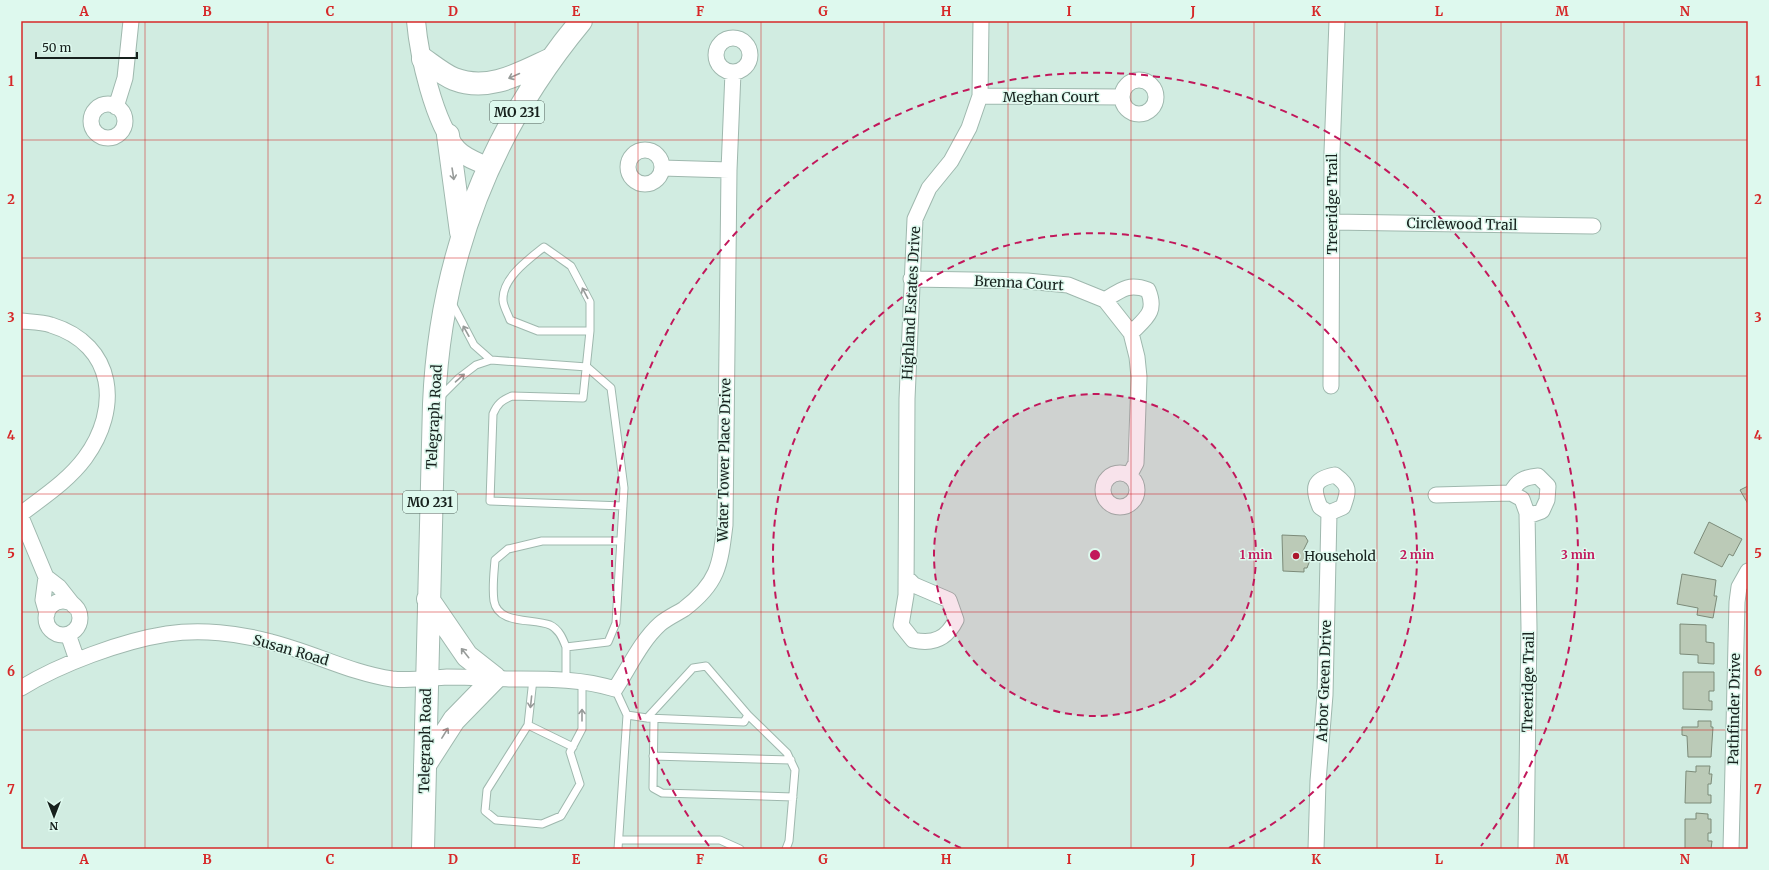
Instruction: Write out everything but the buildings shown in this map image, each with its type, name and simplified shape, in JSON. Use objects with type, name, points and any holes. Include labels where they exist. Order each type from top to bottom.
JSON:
[{"type":"main road","name":"Telegraph Road","points":[[423,849],[426,678],[434,404],[440,333],[447,294],[461,237],[473,203],[512,120],[549,60],[581,21]]},
{"type":"main road","points":[[423,59],[454,79],[486,83],[504,80],[549,60]]},
{"type":"main road","points":[[448,135],[461,237]]},
{"type":"main road","points":[[425,766],[454,720],[495,678],[467,656],[428,599]]},
{"type":"street","points":[[116,107],[125,78],[131,21]]},
{"type":"street","points":[[416,21],[431,94],[448,135],[458,150],[465,156],[489,167]]},
{"type":"street","name":"Highland Estates Drive","points":[[907,578],[914,585],[949,600],[956,620],[950,631],[939,639],[924,643],[913,640],[901,625],[907,578],[907,399],[911,279],[915,219],[929,188],[952,161],[969,128],[980,96],[981,21]]},
{"type":"street","name":"Treeridge Trail","points":[[1331,386],[1332,222],[1336,21]]},
{"type":"street","name":"Water Tower Place Drive","points":[[615,689],[641,647],[660,624],[683,610],[704,592],[714,578],[722,554],[725,525],[729,170],[732,72]]},
{"type":"street","name":"Meghan Court","points":[[980,96],[1122,97]]},
{"type":"street","points":[[662,168],[729,170]]},
{"type":"street","name":"Circlewood Trail","points":[[1332,222],[1593,226]]},
{"type":"street","name":"Brenna Court","points":[[911,279],[1027,280],[1068,285],[1106,300]]},
{"type":"street","points":[[1129,476],[1136,463],[1139,377],[1137,357],[1132,333],[1106,300],[1123,288],[1137,286],[1148,290],[1153,302],[1148,316],[1132,333]]},
{"type":"street","points":[[21,321],[51,325],[86,344],[102,365],[106,383],[106,415],[98,438],[85,458],[71,475],[21,516],[46,577],[43,600],[47,614]]},
{"type":"street","points":[[1436,495],[1511,493],[1514,486],[1525,477],[1538,476],[1548,486],[1547,500],[1542,511],[1528,516]]},
{"type":"street","name":"Treeridge Trail","points":[[1511,493],[1522,499],[1528,516],[1529,628],[1526,849]]},
{"type":"street","name":"Arbor Green Drive","points":[[1316,849],[1318,781],[1326,695],[1329,513]]},
{"type":"street","name":"Pathfinder Drive","points":[[1731,849],[1737,602],[1739,587],[1748,571]]},
{"type":"street","points":[[46,577],[59,587],[74,606],[79,614],[79,624],[73,631],[68,634],[60,635],[52,631],[46,621],[50,607],[57,603],[65,602],[74,606]]},
{"type":"street","name":"Susan Road","points":[[21,688],[77,660],[143,639],[168,634],[202,633],[236,635],[272,642],[324,660],[393,679],[426,678]]},
{"type":"street","points":[[68,634],[77,660]]},
{"type":"street","points":[[426,678],[566,680],[582,681],[615,689]]},
{"type":"lane","points":[[590,331],[538,331],[510,320],[503,300],[505,287],[522,264],[544,247],[571,266],[590,302],[590,331],[583,398],[512,396],[501,400],[493,414],[490,501],[623,506]]},
{"type":"lane","points":[[447,294],[474,345],[491,360]]},
{"type":"lane","points":[[434,404],[460,378],[476,365],[491,360],[587,367],[611,388],[624,488],[616,623],[608,642],[566,647]]},
{"type":"lane","points":[[566,680],[566,647],[560,634],[551,625],[508,617],[499,611],[494,601],[495,560],[508,549],[542,541],[621,541]]},
{"type":"lane","points":[[786,849],[789,841],[793,797],[795,770],[788,753],[748,715],[706,666],[693,668],[650,718],[653,756],[653,788],[662,793],[793,797]]},
{"type":"lane","points":[[533,679],[528,725],[487,790],[486,811],[496,820],[542,824],[561,816],[580,784],[570,752],[582,729],[582,681]]},
{"type":"lane","points":[[615,689],[627,715],[618,849]]},
{"type":"lane","points":[[627,715],[650,718],[744,722],[748,715]]},
{"type":"lane","points":[[528,725],[573,746]]},
{"type":"lane","points":[[653,756],[791,760]]},
{"type":"lane","points":[[619,840],[720,840],[740,849]]},
{"type":"place","name":"Household","points":[[1296,556]]}]
